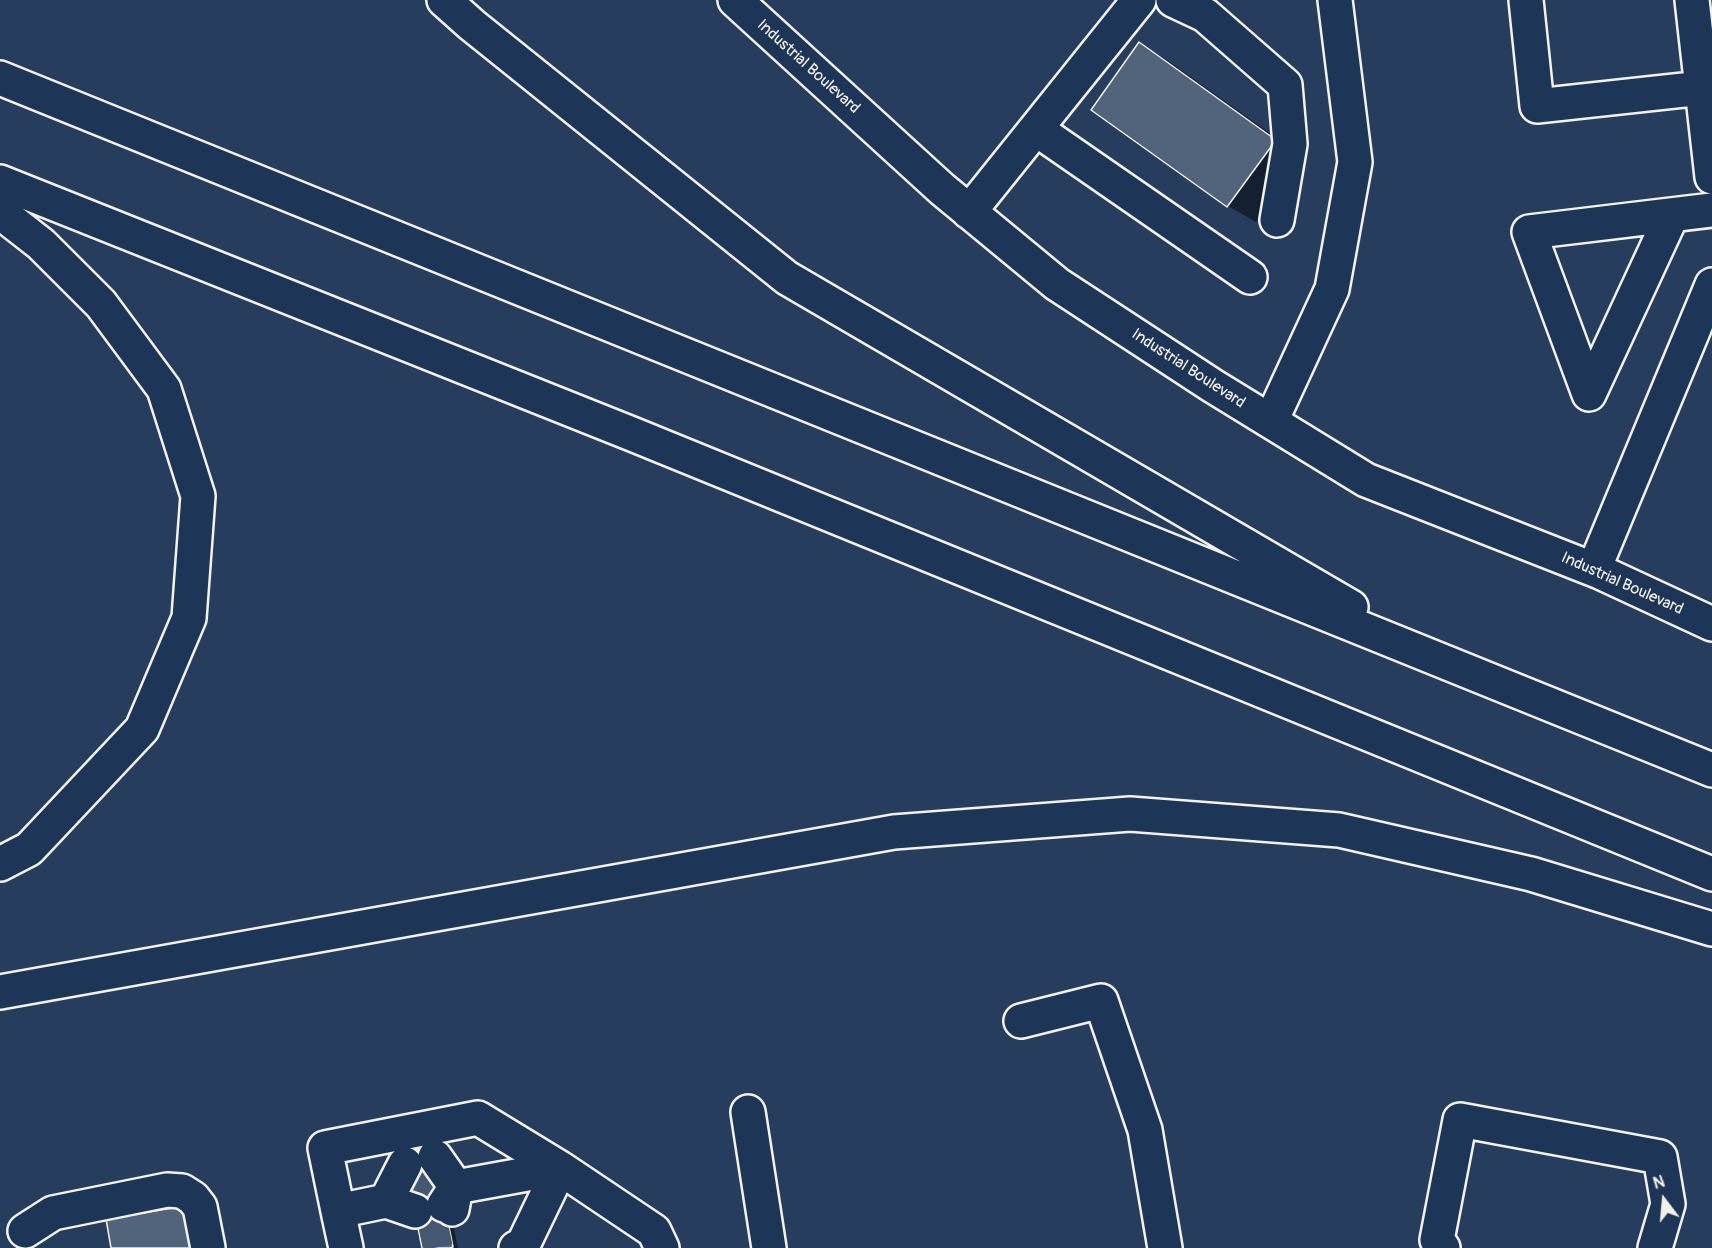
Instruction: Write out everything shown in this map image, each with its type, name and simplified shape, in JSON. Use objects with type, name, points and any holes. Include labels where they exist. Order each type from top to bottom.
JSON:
[{"type":"main road","points":[[444,0],[472,26],[787,278],[1454,667]]},
{"type":"main road","name":"Industrial Boulevard","points":[[735,0],[969,212],[1057,284],[1271,421],[1366,480],[1594,569],[1712,624]]},
{"type":"main road","points":[[969,212],[1139,0]]},
{"type":"main road","points":[[1173,0],[1205,15],[1285,86],[1290,144],[1277,220]]},
{"type":"main road","points":[[1271,421],[1332,289],[1355,162],[1335,0]]},
{"type":"main road","points":[[1526,0],[1537,106],[1702,87]]},
{"type":"main road","points":[[1692,0],[1712,177]]},
{"type":"main road","points":[[0,78],[1712,770]]},
{"type":"main road","points":[[1036,129],[1250,277]]},
{"type":"main road","points":[[0,182],[632,434],[1712,874]]},
{"type":"main road","points":[[1672,215],[1589,394],[1528,232],[1712,210]]},
{"type":"main road","points":[[0,212],[41,244],[101,304],[164,389],[198,496],[189,618],[142,729],[29,849],[0,864]]},
{"type":"main road","points":[[1594,569],[1712,285]]},
{"type":"main road","points":[[0,992],[894,832],[1130,814],[1339,830],[1531,874],[1712,929]]},
{"type":"main road","points":[[1021,1021],[1101,1001],[1145,1130],[1165,1248]]},
{"type":"main road","points":[[748,1112],[769,1248]]},
{"type":"main road","points":[[346,1248],[325,1148],[478,1118],[560,1168],[654,1231],[662,1248]]},
{"type":"main road","points":[[1443,1248],[1437,1240],[1460,1120],[1660,1157],[1668,1204],[1655,1248]]},
{"type":"main road","points":[[338,1211],[560,1168]]},
{"type":"main road","points":[[516,1248],[522,1247],[560,1168]]},
{"type":"main road","points":[[18,1238],[54,1213],[167,1190],[182,1191],[193,1198],[200,1207],[208,1248]]},
{"type":"building","points":[[1139,42],[1276,140],[1227,207],[1091,110]]},
{"type":"building","points":[[433,1148],[453,1247],[450,1248],[422,1248],[403,1153]]},
{"type":"building","points":[[185,1206],[191,1248],[111,1248],[106,1219]]},
{"type":"tunnel","points":[[409,1182],[438,1176]]},
{"type":"tunnel","points":[[420,1234],[449,1228]]}]
